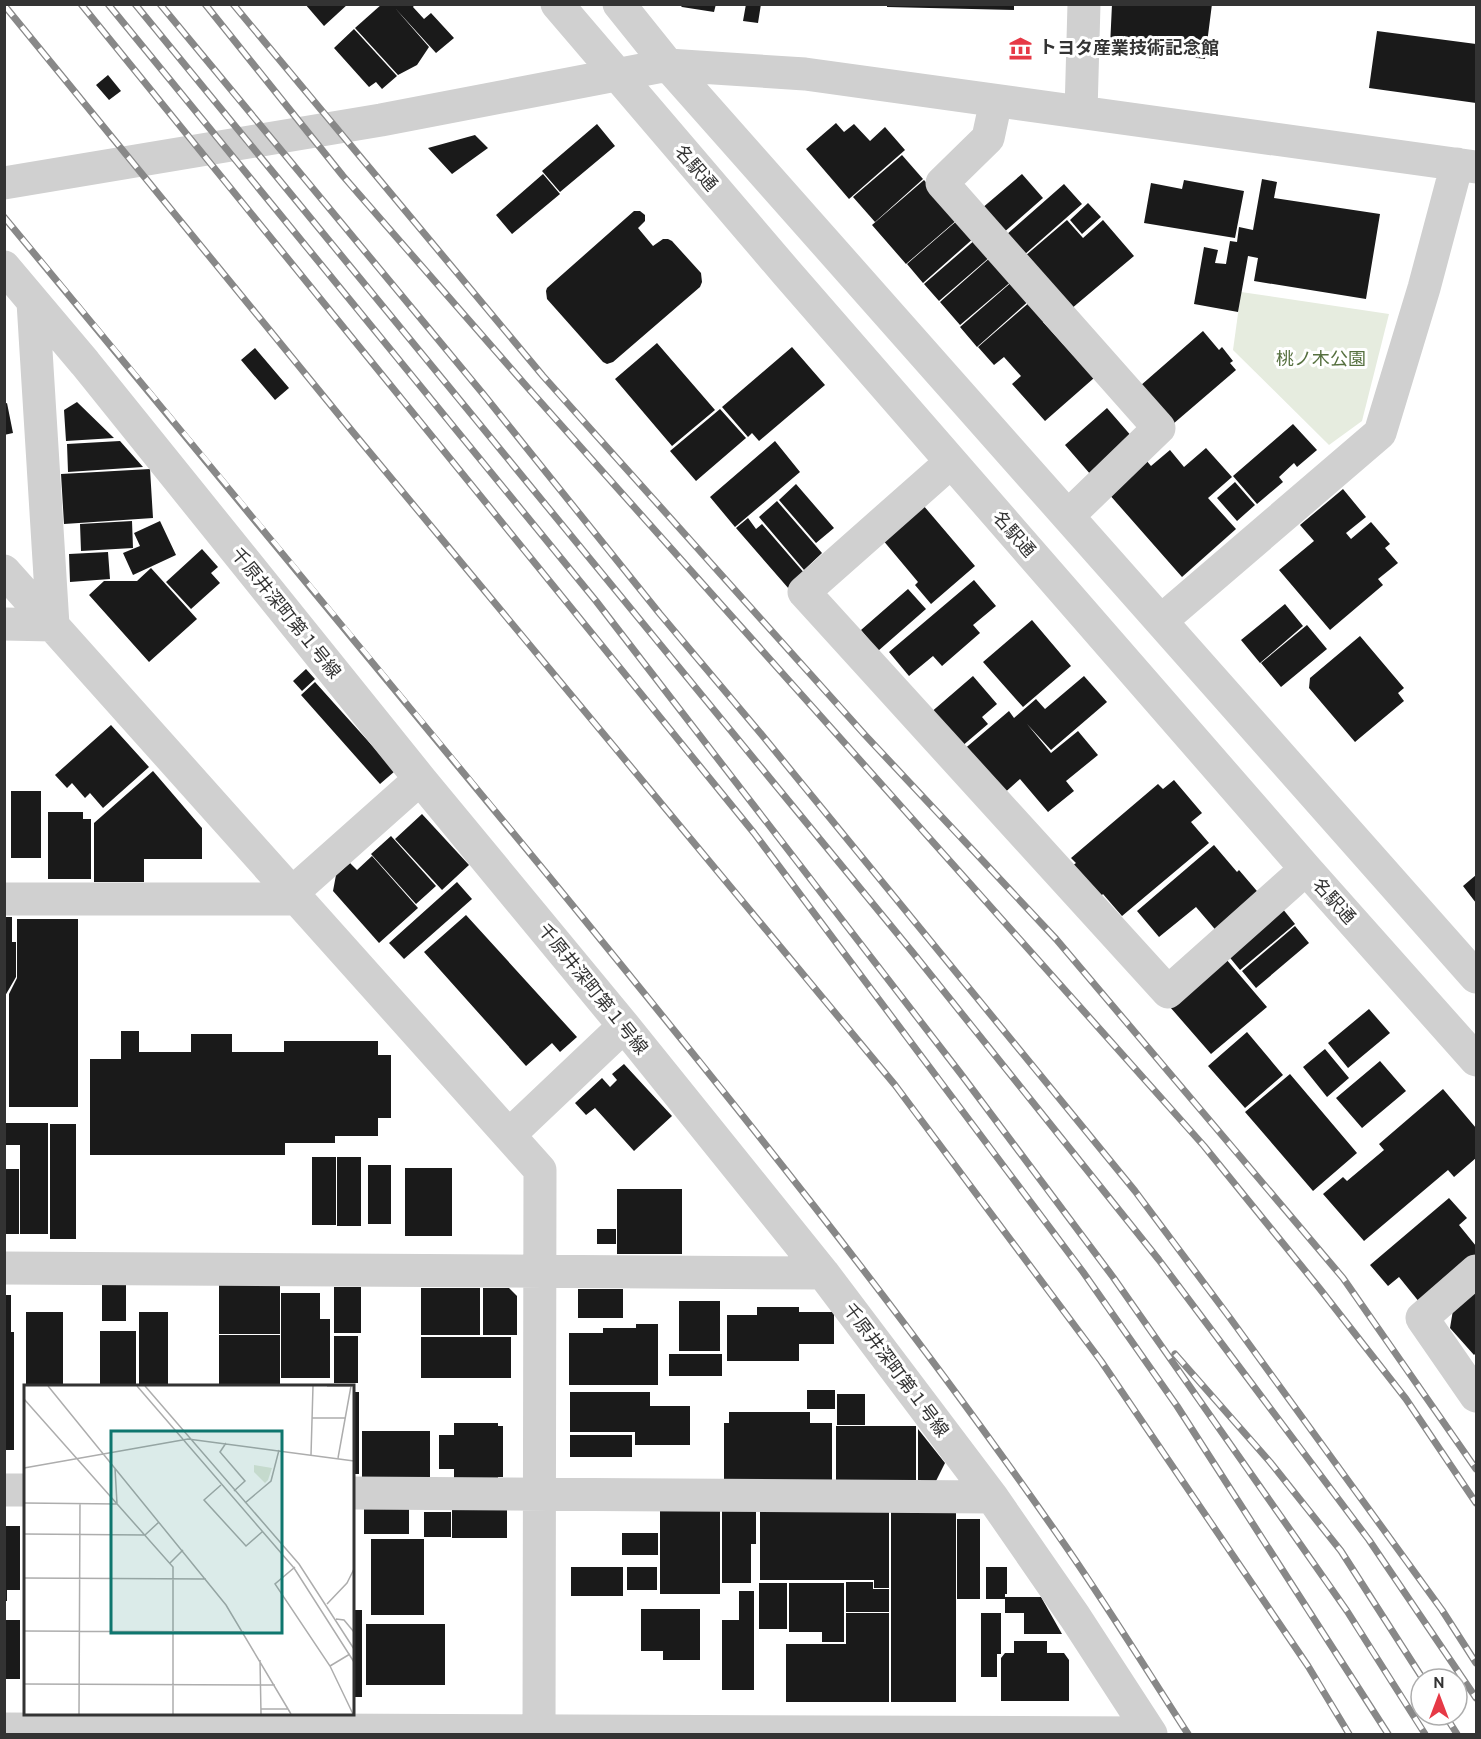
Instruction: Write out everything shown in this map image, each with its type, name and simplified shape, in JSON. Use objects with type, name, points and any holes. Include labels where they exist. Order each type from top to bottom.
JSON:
[{"type":"street","name":"名駅通","points":[[557,4],[616,76],[951,462],[1476,1060]]},
{"type":"street","points":[[619,4],[668,65],[1476,977]]},
{"type":"street","points":[[1081,112],[1084,4]]},
{"type":"street","points":[[4,183],[381,120],[668,65],[784,72],[1467,165],[1424,288],[1380,433],[1162,620]]},
{"type":"street","points":[[996,101],[988,138],[942,183],[1159,428],[1069,515]]},
{"type":"street","name":"千原井深町第１号線","points":[[4,267],[85,363],[823,1274],[992,1497],[1075,1617],[1150,1734]]},
{"type":"street","points":[[33,302],[52,625]]},
{"type":"street","points":[[951,462],[804,592],[1168,992],[1306,869]]},
{"type":"street","points":[[4,571],[540,1170],[539,1733]]},
{"type":"street","points":[[4,624],[52,625]]},
{"type":"street","points":[[4,899],[296,896],[420,779]]},
{"type":"street","points":[[509,1135],[624,1026]]},
{"type":"street","points":[[4,1268],[823,1274]]},
{"type":"street","points":[[1476,1271],[1422,1318],[1476,1396]]},
{"type":"street","points":[[4,1490],[24,1490]]},
{"type":"street","points":[[354,1493],[992,1497]]},
{"type":"street","points":[[4,1729],[1150,1734]]},
{"type":"green space","name":"桃ノ木公園","points":[[1241,292],[1389,314],[1362,421],[1329,445],[1233,350]]},
{"type":"building","points":[[305,4],[348,4],[324,26]]},
{"type":"building","points":[[382,4],[415,4],[413,7],[424,19],[431,13],[454,38],[436,53],[395,8],[429,47],[417,65],[398,75],[355,28]]},
{"type":"building","points":[[679,4],[716,4],[714,12],[682,7]]},
{"type":"building","points":[[746,4],[761,4],[758,23],[743,21]]},
{"type":"building","points":[[887,4],[1014,4],[1014,10],[887,7]]},
{"type":"building","points":[[1112,4],[1212,4],[1205,59],[1110,47]]},
{"type":"building","points":[[354,29],[397,76],[382,89],[376,82],[369,87],[334,48]]},
{"type":"building","points":[[1377,31],[1476,44],[1476,103],[1369,88]]},
{"type":"building","points":[[108,75],[121,91],[109,100],[96,85]]},
{"type":"building","points":[[836,123],[844,132],[854,124],[870,141],[885,127],[905,150],[849,199],[806,149]]},
{"type":"building","points":[[597,124],[615,146],[560,192],[542,171]]},
{"type":"building","points":[[475,135],[488,148],[452,174],[428,148]]},
{"type":"building","points":[[902,155],[923,179],[875,222],[853,197]]},
{"type":"building","points":[[543,174],[560,194],[512,234],[496,215]]},
{"type":"building","points":[[1022,174],[1043,198],[1002,234],[981,209]]},
{"type":"building","points":[[1262,179],[1277,182],[1274,198],[1380,214],[1366,299],[1254,281],[1258,258],[1248,256],[1238,312],[1194,304],[1204,247],[1218,250],[1215,263],[1226,264],[1230,241],[1237,242],[1239,227],[1253,230]]},
{"type":"building","points":[[924,180],[958,219],[906,264],[872,225]]},
{"type":"building","points":[[1184,180],[1244,191],[1235,238],[1144,223],[1151,183],[1182,189]]},
{"type":"building","points":[[1064,184],[1082,204],[1024,255],[1006,235]]},
{"type":"building","points":[[1088,203],[1101,217],[1082,234],[1070,220]]},
{"type":"building","points":[[634,211],[640,211],[645,215],[645,221],[638,228],[653,246],[663,239],[672,241],[701,273],[702,282],[700,287],[613,362],[607,364],[547,299],[546,291]]},
{"type":"building","points":[[959,219],[975,237],[923,283],[907,264]]},
{"type":"building","points":[[1067,220],[1083,238],[1103,220],[1134,256],[1071,309],[1025,256]]},
{"type":"building","points":[[976,239],[991,256],[939,301],[924,284]]},
{"type":"building","points":[[992,256],[1013,280],[960,325],[940,302]]},
{"type":"building","points":[[1014,280],[1031,299],[977,347],[960,327]]},
{"type":"building","points":[[1031,301],[1047,319],[1043,322],[1094,378],[1045,421],[1012,384],[1021,376],[1004,357],[994,365],[978,347]]},
{"type":"building","points":[[1203,331],[1219,350],[1222,347],[1233,361],[1230,363],[1236,370],[1173,424],[1140,386]]},
{"type":"building","points":[[657,343],[715,410],[672,446],[615,379]]},
{"type":"building","points":[[792,347],[825,385],[759,441],[752,433],[748,437],[722,407]]},
{"type":"building","points":[[255,348],[289,388],[275,400],[241,360]]},
{"type":"building","points":[[77,402],[114,438],[66,441],[64,410]]},
{"type":"building","points":[[7,403],[13,433],[4,435],[4,404]]},
{"type":"building","points":[[1107,408],[1133,438],[1091,475],[1065,445]]},
{"type":"building","points":[[720,409],[746,438],[696,481],[670,451]]},
{"type":"building","points":[[1293,424],[1317,450],[1297,467],[1294,463],[1279,477],[1283,482],[1257,504],[1233,476]]},
{"type":"building","points":[[120,441],[143,467],[68,472],[67,444]]},
{"type":"building","points":[[775,441],[800,472],[735,527],[710,497]]},
{"type":"building","points":[[1206,448],[1232,477],[1208,498],[1236,529],[1182,577],[1108,493],[1146,460],[1151,466],[1170,450],[1184,467]]},
{"type":"building","points":[[150,469],[153,518],[64,524],[61,474]]},
{"type":"building","points":[[1235,482],[1255,505],[1237,521],[1217,498]]},
{"type":"building","points":[[796,484],[834,528],[816,543],[779,500]]},
{"type":"building","points":[[1343,489],[1366,517],[1346,533],[1351,539],[1371,522],[1390,544],[1385,548],[1398,563],[1378,579],[1383,585],[1330,630],[1279,570],[1314,541],[1300,525]]},
{"type":"building","points":[[777,501],[822,553],[804,570],[759,517]]},
{"type":"building","points":[[923,505],[975,566],[931,604],[915,585],[918,582],[882,539]]},
{"type":"building","points":[[748,518],[756,529],[762,524],[806,575],[789,589],[736,528]]},
{"type":"building","points":[[132,521],[133,548],[81,551],[80,524]]},
{"type":"building","points":[[160,521],[176,555],[133,575],[123,553],[140,546],[134,533]]},
{"type":"building","points":[[202,549],[218,567],[211,573],[220,583],[191,609],[166,582]]},
{"type":"building","points":[[108,552],[110,579],[70,582],[69,554]]},
{"type":"building","points":[[151,568],[197,619],[149,662],[89,595],[104,581],[137,581]]},
{"type":"building","points":[[974,580],[996,606],[973,625],[980,633],[942,666],[933,656],[909,676],[889,652]]},
{"type":"building","points":[[908,589],[926,609],[878,651],[861,630]]},
{"type":"building","points":[[1285,604],[1303,626],[1260,663],[1241,640]]},
{"type":"building","points":[[1032,620],[1071,666],[1023,707],[983,662]]},
{"type":"building","points":[[1307,625],[1327,649],[1281,687],[1261,663]]},
{"type":"building","points":[[1360,636],[1404,688],[1398,693],[1404,701],[1355,742],[1309,688],[1310,678]]},
{"type":"building","points":[[306,669],[315,679],[302,691],[293,681]]},
{"type":"building","points":[[973,676],[997,704],[982,717],[988,724],[961,747],[929,714]]},
{"type":"building","points":[[1084,676],[1107,702],[1051,750],[1027,724],[1051,753],[1078,731],[1098,755],[1066,781],[1074,791],[1048,812],[1020,779],[1001,796],[962,751],[1009,711],[1014,718],[1036,699],[1045,709]]},
{"type":"building","points":[[315,682],[395,771],[380,784],[301,695]]},
{"type":"building","points":[[111,725],[149,767],[103,808],[90,793],[85,798],[72,783],[67,788],[55,775]]},
{"type":"building","points":[[153,771],[202,828],[202,859],[144,859],[144,882],[94,882],[94,823]]},
{"type":"building","points":[[1174,780],[1202,813],[1191,822],[1209,843],[1122,916],[1103,894],[1095,902],[1067,870],[1076,863],[1071,858],[1158,784],[1163,789]]},
{"type":"building","points":[[11,791],[41,791],[41,858],[11,858]]},
{"type":"building","points":[[48,812],[83,812],[83,819],[91,819],[91,879],[48,879]]},
{"type":"building","points":[[422,814],[469,865],[442,890],[395,839]]},
{"type":"building","points":[[391,836],[436,886],[416,904],[371,854]]},
{"type":"building","points":[[1214,845],[1262,897],[1219,934],[1196,907],[1159,937],[1137,911]]},
{"type":"building","points":[[372,856],[418,908],[379,943],[333,891],[336,875],[350,863],[357,870]]},
{"type":"building","points":[[1476,875],[1476,903],[1463,886]]},
{"type":"building","points":[[457,882],[472,899],[404,959],[389,943]]},
{"type":"building","points":[[1282,908],[1295,924],[1240,970],[1227,954]]},
{"type":"building","points":[[466,915],[577,1037],[560,1052],[552,1043],[526,1066],[424,952]]},
{"type":"building","points":[[5,917],[12,917],[12,942],[16,942],[16,977],[5,996]]},
{"type":"building","points":[[17,919],[78,919],[78,1107],[9,1107],[9,994],[17,978]]},
{"type":"building","points":[[1295,926],[1309,943],[1256,988],[1242,971]]},
{"type":"building","points":[[1226,959],[1267,1007],[1211,1054],[1170,1007]]},
{"type":"building","points":[[1369,1009],[1390,1033],[1348,1068],[1328,1043]]},
{"type":"building","points":[[121,1031],[139,1031],[139,1052],[191,1052],[191,1034],[232,1034],[232,1052],[284,1052],[284,1041],[378,1041],[378,1055],[391,1055],[391,1118],[378,1118],[378,1136],[335,1136],[335,1143],[285,1143],[285,1155],[90,1155],[90,1059],[121,1059]]},
{"type":"building","points":[[1247,1032],[1283,1075],[1245,1108],[1208,1066]]},
{"type":"building","points":[[1325,1049],[1349,1078],[1327,1097],[1303,1067]]},
{"type":"building","points":[[1380,1061],[1406,1091],[1362,1128],[1336,1098]]},
{"type":"building","points":[[624,1064],[672,1116],[634,1151],[595,1108],[586,1115],[575,1103],[602,1078],[610,1087],[617,1080],[612,1074]]},
{"type":"building","points":[[1290,1074],[1357,1153],[1313,1191],[1245,1112]]},
{"type":"building","points":[[1443,1089],[1476,1128],[1476,1158],[1454,1177],[1448,1170],[1364,1241],[1323,1194],[1343,1177],[1347,1181],[1384,1150],[1379,1144]]},
{"type":"building","points":[[4,1123],[48,1123],[48,1234],[20,1234],[20,1145],[4,1145]]},
{"type":"building","points":[[50,1124],[76,1124],[76,1239],[50,1239]]},
{"type":"building","points":[[312,1157],[336,1157],[336,1225],[312,1225]]},
{"type":"building","points":[[337,1157],[361,1157],[361,1226],[337,1226]]},
{"type":"building","points":[[368,1165],[391,1165],[391,1224],[368,1224]]},
{"type":"building","points":[[405,1168],[452,1168],[452,1236],[405,1236]]},
{"type":"building","points":[[4,1169],[19,1169],[19,1234],[4,1234]]},
{"type":"building","points":[[617,1189],[682,1189],[682,1254],[617,1254]]},
{"type":"building","points":[[1449,1198],[1467,1218],[1459,1225],[1476,1246],[1476,1255],[1420,1303],[1399,1277],[1388,1286],[1370,1265]]},
{"type":"building","points":[[597,1229],[616,1229],[616,1244],[597,1244]]},
{"type":"building","points":[[102,1285],[126,1285],[126,1321],[102,1321]]},
{"type":"building","points":[[219,1285],[280,1285],[280,1334],[219,1334]]},
{"type":"building","points":[[334,1287],[361,1287],[361,1333],[334,1333]]},
{"type":"building","points":[[421,1288],[480,1288],[480,1335],[421,1335]]},
{"type":"building","points":[[483,1288],[509,1288],[517,1296],[517,1335],[483,1335]]},
{"type":"building","points":[[578,1289],[623,1289],[623,1318],[578,1318]]},
{"type":"building","points":[[1476,1290],[1476,1353],[1474,1355],[1450,1328],[1453,1310]]},
{"type":"building","points":[[281,1293],[320,1293],[320,1319],[330,1319],[330,1378],[281,1378]]},
{"type":"building","points":[[4,1295],[11,1295],[11,1332],[14,1332],[14,1450],[4,1450]]},
{"type":"building","points":[[679,1301],[720,1301],[720,1351],[679,1351]]},
{"type":"building","points":[[757,1307],[799,1307],[799,1312],[834,1312],[834,1344],[799,1344],[799,1361],[727,1361],[727,1315],[757,1315]]},
{"type":"building","points":[[26,1312],[63,1312],[63,1385],[26,1385]]},
{"type":"building","points":[[139,1312],[168,1312],[168,1385],[139,1385]]},
{"type":"building","points":[[636,1324],[658,1324],[658,1385],[569,1385],[569,1333],[603,1333],[603,1328],[636,1328]]},
{"type":"building","points":[[100,1331],[136,1331],[136,1385],[100,1385]]},
{"type":"building","points":[[219,1335],[280,1335],[280,1385],[219,1385]]},
{"type":"building","points":[[334,1336],[358,1336],[358,1383],[334,1383]]},
{"type":"building","points":[[421,1337],[511,1337],[511,1378],[421,1378]]},
{"type":"building","points":[[669,1354],[722,1354],[722,1376],[669,1376]]},
{"type":"building","points":[[807,1390],[835,1390],[835,1409],[807,1409]]},
{"type":"building","points":[[354,1392],[359,1392],[359,1474],[354,1474]]},
{"type":"building","points":[[570,1392],[650,1392],[650,1406],[690,1406],[690,1445],[635,1445],[635,1432],[570,1432]]},
{"type":"building","points":[[837,1394],[865,1394],[865,1425],[837,1425]]},
{"type":"building","points":[[729,1412],[810,1412],[810,1423],[832,1423],[832,1483],[724,1483],[724,1423],[729,1423]]},
{"type":"building","points":[[454,1423],[498,1423],[498,1426],[503,1426],[503,1477],[498,1477],[498,1481],[454,1481],[454,1469],[439,1469],[439,1435],[454,1435]]},
{"type":"building","points":[[836,1426],[916,1426],[916,1482],[836,1482]]},
{"type":"building","points":[[918,1429],[945,1463],[933,1487],[918,1487]]},
{"type":"building","points":[[362,1431],[430,1431],[430,1477],[362,1477]]},
{"type":"building","points":[[570,1435],[632,1435],[632,1457],[570,1457]]},
{"type":"building","points":[[452,1505],[507,1505],[507,1538],[452,1538]]},
{"type":"building","points":[[364,1506],[409,1506],[409,1534],[364,1534]]},
{"type":"building","points":[[760,1508],[889,1508],[889,1588],[874,1588],[874,1580],[760,1580]]},
{"type":"building","points":[[891,1508],[956,1508],[956,1702],[891,1702]]},
{"type":"building","points":[[660,1511],[720,1511],[720,1594],[660,1594]]},
{"type":"building","points":[[722,1511],[756,1511],[756,1544],[751,1544],[751,1583],[722,1583]]},
{"type":"building","points":[[424,1512],[451,1512],[451,1537],[424,1537]]},
{"type":"building","points":[[957,1519],[980,1519],[980,1599],[957,1599]]},
{"type":"building","points":[[4,1526],[20,1526],[20,1590],[7,1590],[7,1601],[4,1601]]},
{"type":"building","points":[[622,1533],[658,1533],[658,1555],[622,1555]]},
{"type":"building","points":[[371,1539],[424,1539],[424,1615],[371,1615]]},
{"type":"building","points":[[571,1567],[623,1567],[623,1596],[571,1596]]},
{"type":"building","points":[[627,1567],[657,1567],[657,1590],[627,1590]]},
{"type":"building","points":[[986,1567],[1007,1567],[1005,1597],[1041,1597],[1062,1634],[1024,1634],[1024,1613],[1005,1613],[1005,1599],[986,1599]]},
{"type":"building","points":[[846,1582],[873,1582],[873,1589],[889,1589],[889,1612],[846,1612]]},
{"type":"building","points":[[759,1583],[787,1583],[787,1629],[759,1629]]},
{"type":"building","points":[[789,1583],[844,1583],[844,1642],[822,1642],[822,1632],[789,1632]]},
{"type":"building","points":[[739,1591],[754,1591],[754,1690],[722,1690],[722,1620],[739,1620]]},
{"type":"building","points":[[641,1609],[700,1609],[700,1660],[663,1660],[663,1651],[641,1651]]},
{"type":"building","points":[[354,1610],[362,1610],[362,1697],[354,1697]]},
{"type":"building","points":[[846,1613],[889,1613],[889,1702],[786,1702],[786,1644],[846,1644]]},
{"type":"building","points":[[981,1613],[1001,1613],[1001,1654],[997,1654],[997,1677],[981,1677]]},
{"type":"building","points":[[4,1620],[20,1620],[20,1679],[4,1679]]},
{"type":"building","points":[[366,1624],[445,1624],[445,1685],[366,1685]]},
{"type":"building","points":[[1014,1641],[1047,1641],[1047,1653],[1064,1653],[1069,1660],[1069,1701],[1001,1701],[1001,1658],[1005,1653],[1014,1653]]},
{"type":"railway","points":[[81,4],[754,833],[1083,1272],[1177,1406],[1388,1734]]},
{"type":"railway","points":[[108,4],[596,601],[961,1074],[1113,1277],[1347,1611],[1425,1734]]},
{"type":"railway","points":[[135,4],[914,954],[1159,1260],[1369,1540],[1476,1698]]},
{"type":"railway","points":[[160,4],[484,395],[660,614],[762,735],[1135,1191],[1442,1610],[1476,1663]]},
{"type":"railway","points":[[205,4],[343,176],[528,388],[1204,1146],[1406,1399],[1476,1503]]},
{"type":"railway","points":[[233,4],[543,376],[865,735],[1056,939],[1343,1278],[1476,1469]]},
{"type":"railway","points":[[4,5],[352,431],[895,1085],[1101,1361],[1308,1666],[1349,1734]]},
{"type":"railway","points":[[4,217],[547,874],[814,1206],[1006,1461],[1083,1571],[1188,1734]]},
{"type":"railway","points":[[1175,1354],[1270,1462],[1341,1551],[1415,1667]]},
{"type":"railway","points":[[1453,1727],[1457,1734]]},
{"type":"place","name":"トヨタ産業技術記念館","points":[[1021,48]]}]
